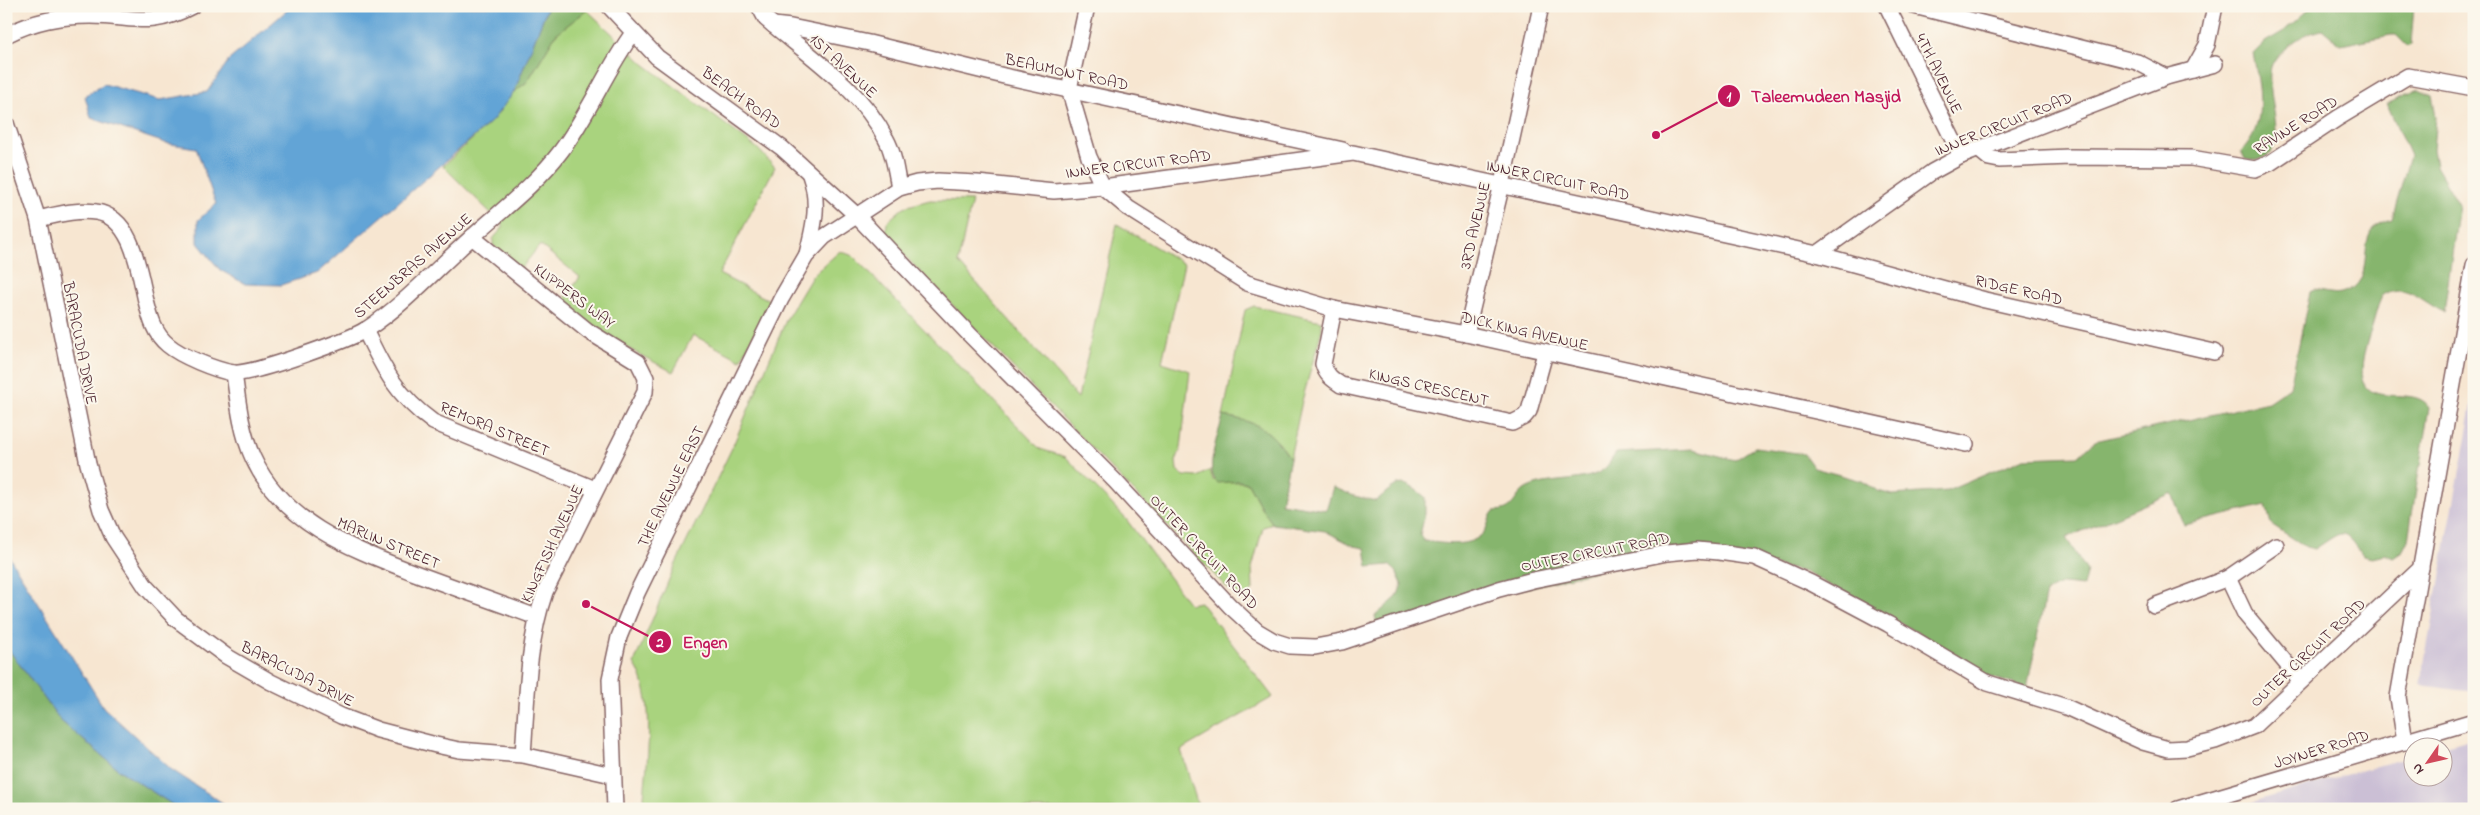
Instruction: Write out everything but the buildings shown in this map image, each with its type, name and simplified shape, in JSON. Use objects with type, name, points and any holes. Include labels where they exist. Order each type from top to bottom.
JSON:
[{"type":"street","points":[[6,36],[35,23],[54,18],[93,16],[140,21],[176,14],[192,6]]},
{"type":"street","name":"BEACH ROAD","points":[[609,6],[656,57],[782,148],[855,214]]},
{"type":"street","name":"1ST AVENUE","points":[[759,6],[766,19],[836,78],[878,124],[888,141],[899,188]]},
{"type":"street","points":[[1087,6],[1069,89],[1089,157],[1103,186]]},
{"type":"street","name":"3RD AVENUE","points":[[1466,334],[1502,184],[1541,6]]},
{"type":"street","name":"4TH AVENUE","points":[[1887,6],[1960,156]]},
{"type":"street","points":[[1914,6],[2137,62],[2166,77]]},
{"type":"street","points":[[2193,70],[2207,45],[2215,6]]},
{"type":"street","name":"BEAUMONT ROAD","points":[[774,25],[869,43],[1353,153]]},
{"type":"street","name":"STEENBRAS AVENUE","points":[[234,374],[257,369],[365,330],[398,304],[530,184],[561,151],[633,33]]},
{"type":"street","name":"INNER CIRCUIT ROAD","points":[[855,214],[899,188],[938,181],[1050,191],[1103,186],[1353,153],[1817,254],[1932,172],[1960,156],[2166,77],[2215,64]]},
{"type":"street","name":"RAVINE ROAD","points":[[1978,149],[1989,158],[1998,160],[2070,157],[2191,158],[2246,169],[2255,169],[2270,163],[2338,118],[2408,76],[2474,88]]},
{"type":"street","name":"BARACUDA DRIVE","points":[[6,123],[38,219],[88,464],[101,510],[113,537],[146,587],[176,619],[196,636],[271,682],[306,700],[378,730],[459,750],[523,755],[612,775]]},
{"type":"street","points":[[806,256],[815,221],[817,203],[810,174]]},
{"type":"street","name":"DICK KING AVENUE","points":[[1103,186],[1128,208],[1247,283],[1334,309],[1466,334],[1545,353],[1966,444]]},
{"type":"street","points":[[38,219],[83,211],[98,212],[113,219],[126,234],[136,258],[152,322],[157,333],[166,344],[177,352],[234,374]]},
{"type":"street","name":"THE AVENUE EAST","points":[[615,809],[612,775],[610,679],[619,636],[637,593],[781,299],[806,256],[824,237],[855,214]]},
{"type":"street","name":"OUTER CIRCUIT ROAD","points":[[855,214],[969,334],[1115,481],[1230,606],[1257,630],[1274,641],[1290,646],[1315,646],[1342,642],[1499,589],[1667,553],[1697,550],[1754,558],[1777,567],[1872,615],[1988,683],[2066,707],[2143,742],[2168,749],[2187,748],[2215,741],[2254,726],[2421,568]]},
{"type":"street","name":"KLIPPERS WAY","points":[[472,237],[588,331],[638,362],[644,370],[647,386]]},
{"type":"street","name":"RIDGE ROAD","points":[[1817,254],[1985,300],[2214,352]]},
{"type":"street","points":[[2403,738],[2400,726],[2398,697],[2474,265]]},
{"type":"street","name":"KINGS CRESCENT","points":[[1334,309],[1323,364],[1326,373],[1331,379],[1341,384],[1512,423],[1524,417],[1528,411],[1545,353]]},
{"type":"street","name":"REMORA STREET","points":[[365,330],[394,386],[412,407],[433,422],[456,434],[595,489]]},
{"type":"street","name":"MARLIN STREET","points":[[234,374],[240,418],[253,458],[270,487],[302,518],[350,546],[536,617]]},
{"type":"street","name":"KINGFISH AVENUE","points":[[523,755],[528,664],[536,617],[545,592],[647,386]]},
{"type":"street","points":[[2154,606],[2228,578],[2276,544]]},
{"type":"street","points":[[2228,578],[2245,614],[2301,682]]},
{"type":"street","name":"JOYNER ROAD","points":[[2418,738],[2474,722]]},
{"type":"street","name":"JOYNER ROAD","points":[[2178,809],[2402,743]]},
{"type":"shaded area","points":[[2474,394],[2474,692],[2420,685]]},
{"type":"shaded area","points":[[2474,738],[2474,809],[2228,809],[2402,759],[2402,788],[2452,788],[2452,744]]},
{"type":"green space","points":[[548,6],[584,6],[587,10],[556,34],[527,82],[514,92]]},
{"type":"green space","points":[[2312,6],[2414,6],[2411,44],[2408,47],[2396,35],[2391,35],[2341,45],[2322,29],[2292,43],[2285,48],[2271,67],[2271,90],[2276,131],[2275,143],[2271,152],[2263,158],[2258,160],[2245,159],[2241,151],[2250,141],[2255,130],[2259,118],[2260,105],[2258,79],[2253,54],[2265,42],[2284,31]]},
{"type":"green space","points":[[587,10],[644,64],[757,148],[775,167],[719,274],[771,301],[741,360],[693,335],[673,372],[610,339],[561,304],[580,277],[540,245],[519,271],[493,245],[493,239],[504,226],[443,166],[492,121],[514,92],[527,82],[556,34]]},
{"type":"green space","points":[[2419,89],[2432,95],[2436,117],[2433,149],[2436,166],[2459,205],[2444,312],[2406,291],[2390,291],[2382,296],[2369,336],[2363,364],[2364,381],[2370,390],[2381,394],[2420,399],[2429,407],[2408,540],[2402,552],[2393,558],[2385,554],[2372,557],[2363,555],[2351,539],[2342,534],[2337,535],[2315,549],[2306,547],[2271,524],[2266,505],[2184,525],[2172,493],[2066,538],[2087,571],[2083,586],[2063,584],[2046,592],[2027,688],[1984,675],[1933,641],[1805,572],[1692,547],[1377,625],[1375,616],[1397,597],[1402,584],[1396,571],[1389,565],[1368,567],[1365,548],[1354,546],[1325,531],[1273,524],[1262,509],[1248,483],[1239,481],[1218,483],[1214,478],[1212,470],[1213,452],[1223,416],[1245,421],[1262,428],[1276,440],[1290,458],[1281,503],[1326,510],[1333,487],[1354,496],[1376,501],[1395,486],[1405,484],[1425,497],[1425,514],[1420,535],[1424,541],[1456,544],[1472,541],[1478,537],[1486,530],[1494,511],[1507,508],[1524,490],[1538,484],[1579,478],[1597,473],[1606,467],[1616,453],[1693,449],[1735,460],[1755,447],[1804,454],[1814,468],[1862,481],[1878,491],[1893,495],[1947,491],[2024,458],[2078,456],[2095,441],[2268,402],[2290,387],[2310,292],[2314,290],[2341,293],[2358,284],[2362,276],[2367,241],[2370,234],[2377,226],[2392,219],[2410,156],[2387,104]]},
{"type":"green space","points":[[930,200],[972,201],[958,262],[1078,398],[1117,224],[1184,264],[1162,362],[1190,371],[1181,448],[1176,461],[1177,470],[1184,476],[1198,477],[1210,470],[1213,480],[1248,483],[1262,509],[1273,524],[1263,527],[1252,568],[1253,590],[1247,596],[1235,596],[901,252],[886,231],[887,222],[904,207]]},
{"type":"green space","points":[[840,251],[853,256],[1040,449],[1066,457],[1126,519],[1189,604],[1200,602],[1273,697],[1181,750],[1199,809],[643,809],[648,754],[648,714],[646,695],[634,663],[673,570],[732,448],[787,318],[813,275]]},
{"type":"green space","points":[[1254,306],[1321,321],[1322,329],[1302,401],[1290,458],[1276,440],[1262,428],[1245,421],[1223,416],[1245,310]]},
{"type":"green space","points":[[6,646],[61,721],[119,770],[179,809],[6,809]]},
{"type":"water","points":[[292,6],[548,6],[514,92],[492,121],[317,273],[281,285],[245,284],[220,270],[198,243],[198,220],[216,204],[196,148],[165,143],[91,118],[85,96],[104,84],[160,100],[207,92],[229,60]]},
{"type":"water","points":[[6,552],[104,708],[172,770],[232,809],[179,809],[119,770],[61,721],[6,646]]},
{"type":"place","name":"Taleemudeen Masjid","points":[[1656,135]]},
{"type":"place","name":"Engen","points":[[586,604]]}]
